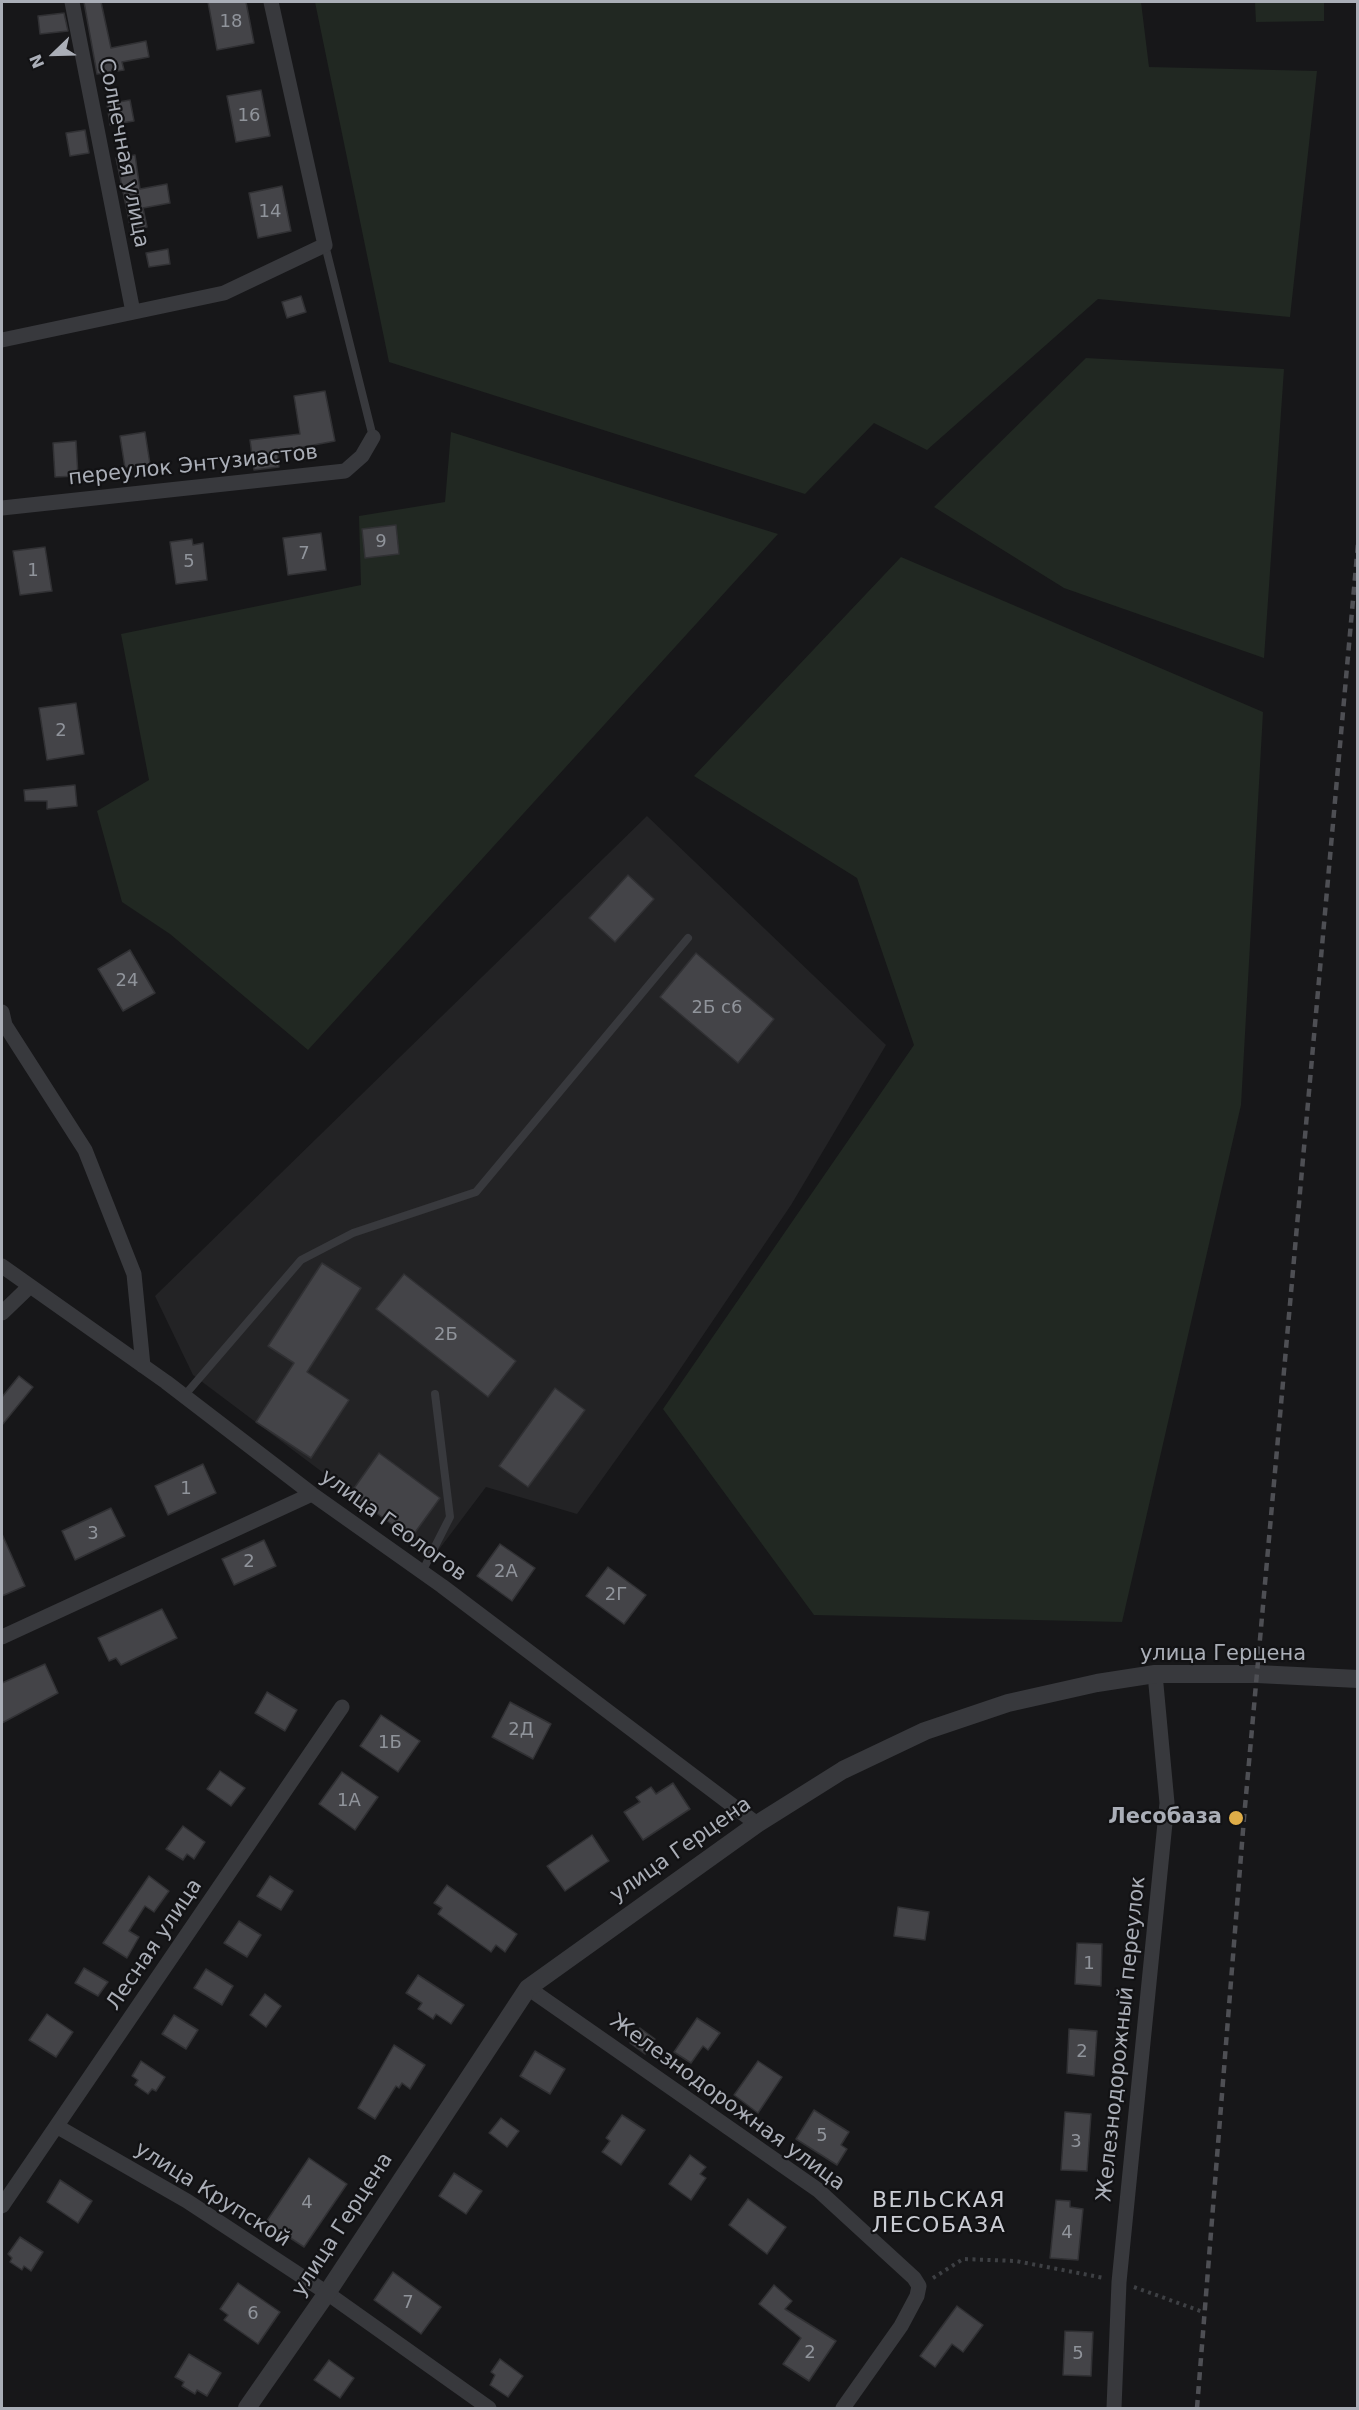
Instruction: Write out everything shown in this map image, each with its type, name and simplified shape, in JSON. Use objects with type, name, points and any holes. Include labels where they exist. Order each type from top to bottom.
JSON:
[{"type":"street","name":"Солнечная улица","points":[[72,2],[133,312]]},
{"type":"street","points":[[2,340],[224,292],[325,245],[271,2]]},
{"type":"street","name":"переулок Энтузиастов","points":[[2,508],[345,471],[362,456],[374,436]]},
{"type":"street","points":[[2,1012],[5,1025],[85,1150],[134,1274],[143,1366]]},
{"type":"street","name":"улица Геологов","points":[[2,1266],[184,1396],[312,1494],[422,1572],[757,1824]]},
{"type":"street","points":[[2,1313],[29,1287]]},
{"type":"street","points":[[2,1637],[312,1494]]},
{"type":"street","name":"улица Герцена","points":[[247,2409],[327,2293],[528,1988],[757,1824],[843,1770],[925,1731],[1008,1703],[1097,1683],[1155,1674],[1257,1674],[1358,1679]]},
{"type":"street","name":"Железнодорожный переулок","points":[[1114,2409],[1119,2282],[1167,1803],[1155,1674]]},
{"type":"street","name":"Лесная улица","points":[[2,2206],[342,1707]]},
{"type":"street","name":"Железнодорожная улица","points":[[528,1988],[818,2190],[914,2278],[919,2286]]},
{"type":"street","name":"улица Крупской","points":[[58,2127],[187,2201],[327,2293],[489,2409]]},
{"type":"street","points":[[843,2409],[901,2326],[919,2286]]},
{"type":"lane","points":[[325,245],[374,436]]},
{"type":"lane","points":[[184,1396],[302,1260],[353,1233],[476,1192],[688,938]]},
{"type":"lane","points":[[422,1572],[450,1517],[435,1394]]},
{"type":"path","points":[[919,2286],[963,2259],[1016,2261],[1119,2282],[1203,2312]]},
{"type":"shaded area","points":[[315,2],[1141,2],[1149,67],[1317,71],[1290,317],[1098,299],[927,450],[874,423],[805,494],[389,362]]},
{"type":"shaded area","points":[[1255,2],[1324,2],[1324,21],[1256,22]]},
{"type":"shaded area","points":[[1086,358],[1284,369],[1264,658],[1064,588],[934,507]]},
{"type":"shaded area","points":[[451,432],[778,534],[308,1050],[170,934],[122,902],[97,811],[149,780],[121,634],[361,585],[359,516],[445,502]]},
{"type":"shaded area","points":[[901,557],[1263,712],[1241,1105],[1122,1622],[814,1615],[663,1409],[914,1045],[857,878],[694,776]]},
{"type":"shaded area","points":[[647,816],[886,1045],[791,1205],[666,1390],[577,1514],[486,1487],[434,1556],[193,1375],[155,1296]]},
{"type":"building","points":[[84,2],[101,2],[111,48],[146,41],[149,57],[122,62],[124,70],[97,74]]},
{"type":"building","points":[[208,2],[246,2],[254,43],[217,50]]},
{"type":"building","points":[[64,13],[68,31],[40,34],[38,16]]},
{"type":"building","points":[[261,90],[270,136],[236,142],[227,96]]},
{"type":"building","points":[[130,100],[134,121],[110,125],[107,104]]},
{"type":"building","points":[[85,130],[89,153],[70,156],[66,133]]},
{"type":"building","points":[[135,155],[140,189],[167,184],[170,203],[143,208],[147,227],[131,230],[116,158]]},
{"type":"building","points":[[282,186],[291,231],[258,238],[249,193]]},
{"type":"building","points":[[168,249],[170,264],[149,267],[146,253]]},
{"type":"building","points":[[301,296],[306,312],[287,318],[282,302]]},
{"type":"building","points":[[325,391],[335,441],[277,452],[279,467],[254,470],[250,440],[300,434],[294,396]]},
{"type":"building","points":[[145,432],[150,464],[125,468],[120,436]]},
{"type":"building","points":[[76,441],[78,476],[55,477],[53,443]]},
{"type":"building","points":[[396,525],[399,554],[365,558],[362,529]]},
{"type":"building","points":[[321,533],[326,570],[288,575],[283,538]]},
{"type":"building","points":[[192,539],[193,545],[203,543],[207,580],[176,584],[170,542]]},
{"type":"building","points":[[45,547],[52,591],[20,595],[13,551]]},
{"type":"building","points":[[76,703],[84,754],[47,760],[39,708]]},
{"type":"building","points":[[75,785],[77,806],[47,809],[47,801],[25,801],[24,790]]},
{"type":"building","points":[[628,875],[654,899],[615,942],[589,918]]},
{"type":"building","points":[[130,950],[155,993],[123,1011],[98,969]]},
{"type":"building","points":[[696,953],[774,1019],[738,1063],[660,997]]},
{"type":"building","points":[[322,1263],[361,1288],[307,1372],[349,1400],[311,1458],[256,1422],[294,1363],[268,1346]]},
{"type":"building","points":[[404,1274],[516,1361],[488,1397],[376,1309]]},
{"type":"building","points":[[19,1376],[33,1387],[2,1425],[2,1397]]},
{"type":"building","points":[[555,1388],[585,1410],[528,1487],[499,1466]]},
{"type":"building","points":[[379,1453],[440,1498],[411,1538],[350,1494]]},
{"type":"building","points":[[203,1464],[216,1493],[168,1515],[155,1486]]},
{"type":"building","points":[[111,1508],[125,1536],[75,1560],[62,1531]]},
{"type":"building","points":[[2,1534],[25,1586],[2,1596]]},
{"type":"building","points":[[264,1540],[276,1566],[234,1585],[222,1559]]},
{"type":"building","points":[[500,1544],[535,1568],[512,1601],[477,1576]]},
{"type":"building","points":[[608,1567],[646,1595],[624,1624],[586,1596]]},
{"type":"building","points":[[162,1609],[177,1638],[121,1665],[116,1658],[109,1661],[98,1638]]},
{"type":"building","points":[[45,1664],[58,1693],[2,1723],[2,1683]]},
{"type":"building","points":[[267,1692],[297,1710],[285,1731],[255,1713]]},
{"type":"building","points":[[510,1702],[551,1724],[533,1759],[492,1737]]},
{"type":"building","points":[[381,1715],[420,1741],[398,1772],[360,1746]]},
{"type":"building","points":[[220,1771],[245,1788],[231,1806],[207,1789]]},
{"type":"building","points":[[342,1772],[378,1797],[355,1830],[319,1804]]},
{"type":"building","points":[[673,1783],[690,1809],[643,1840],[624,1812],[640,1802],[636,1797],[651,1787],[656,1794]]},
{"type":"building","points":[[183,1826],[205,1842],[194,1859],[187,1854],[183,1860],[166,1849]]},
{"type":"building","points":[[592,1835],[609,1861],[565,1891],[547,1866]]},
{"type":"building","points":[[149,1876],[169,1891],[154,1912],[145,1906],[129,1931],[139,1937],[127,1958],[103,1943]]},
{"type":"building","points":[[270,1876],[293,1891],[281,1910],[257,1896]]},
{"type":"building","points":[[447,1885],[517,1934],[505,1952],[496,1945],[491,1952],[438,1914],[442,1908],[434,1903]]},
{"type":"building","points":[[898,1907],[929,1912],[925,1940],[894,1936]]},
{"type":"building","points":[[239,1921],[261,1935],[247,1957],[224,1943]]},
{"type":"building","points":[[1077,1943],[1102,1944],[1101,1986],[1075,1984]]},
{"type":"building","points":[[84,1968],[108,1982],[98,1996],[75,1983]]},
{"type":"building","points":[[206,1969],[233,1986],[222,2005],[194,1988]]},
{"type":"building","points":[[418,1975],[464,2005],[451,2024],[436,2014],[433,2019],[418,2009],[422,2003],[406,1993]]},
{"type":"building","points":[[265,1994],[281,2006],[266,2027],[250,2015]]},
{"type":"building","points":[[47,2014],[73,2032],[56,2057],[29,2040]]},
{"type":"building","points":[[174,2015],[198,2030],[186,2049],[162,2034]]},
{"type":"building","points":[[697,2018],[720,2033],[708,2050],[703,2046],[691,2063],[674,2052]]},
{"type":"building","points":[[640,2028],[655,2039],[645,2054],[630,2043]]},
{"type":"building","points":[[1069,2029],[1097,2031],[1094,2076],[1067,2073]]},
{"type":"building","points":[[394,2045],[425,2065],[410,2089],[402,2083],[399,2088],[396,2086],[375,2119],[358,2108]]},
{"type":"building","points":[[535,2051],[565,2069],[550,2094],[520,2076]]},
{"type":"building","points":[[141,2061],[165,2077],[156,2091],[152,2089],[148,2094],[135,2085],[138,2080],[132,2076]]},
{"type":"building","points":[[758,2061],[782,2077],[758,2113],[734,2095]]},
{"type":"building","points":[[814,2110],[849,2132],[841,2145],[847,2149],[837,2165],[796,2139]]},
{"type":"building","points":[[1065,2112],[1091,2114],[1087,2171],[1061,2170]]},
{"type":"building","points":[[622,2115],[645,2130],[621,2165],[602,2152],[610,2141],[606,2138]]},
{"type":"building","points":[[501,2118],[519,2131],[507,2147],[489,2133]]},
{"type":"building","points":[[690,2155],[706,2167],[700,2174],[706,2178],[691,2200],[669,2184]]},
{"type":"building","points":[[309,2158],[347,2184],[304,2247],[266,2222]]},
{"type":"building","points":[[454,2173],[482,2191],[466,2214],[439,2196]]},
{"type":"building","points":[[60,2180],[92,2201],[78,2223],[47,2202]]},
{"type":"building","points":[[748,2199],[786,2227],[767,2254],[729,2225]]},
{"type":"building","points":[[1056,2200],[1070,2201],[1070,2207],[1083,2209],[1078,2260],[1050,2258]]},
{"type":"building","points":[[20,2237],[43,2252],[31,2271],[24,2266],[22,2270],[10,2262],[12,2258],[8,2254]]},
{"type":"building","points":[[393,2272],[441,2307],[421,2334],[374,2300]]},
{"type":"building","points":[[238,2283],[280,2312],[258,2344],[224,2320],[228,2315],[220,2309]]},
{"type":"building","points":[[774,2285],[792,2301],[785,2309],[836,2341],[809,2381],[783,2364],[801,2338],[759,2304]]},
{"type":"building","points":[[957,2306],[983,2325],[963,2352],[952,2344],[935,2367],[920,2356]]},
{"type":"building","points":[[1065,2331],[1093,2332],[1091,2376],[1063,2375]]},
{"type":"building","points":[[189,2354],[221,2373],[207,2396],[197,2390],[195,2394],[182,2386],[184,2382],[175,2377]]},
{"type":"building","points":[[500,2359],[523,2376],[508,2397],[490,2385],[495,2375],[491,2372]]},
{"type":"building","points":[[329,2360],[354,2378],[340,2398],[314,2380]]},
{"type":"railway","points":[[1197,2408],[1244,1818],[1358,544]]},
{"type":"place","name":"Лесобаза","points":[[1236,1818]]},
{"type":"district","name":"ВЕЛЬСКАЯ ЛЕСОБАЗА","points":[[939,2214]]}]
